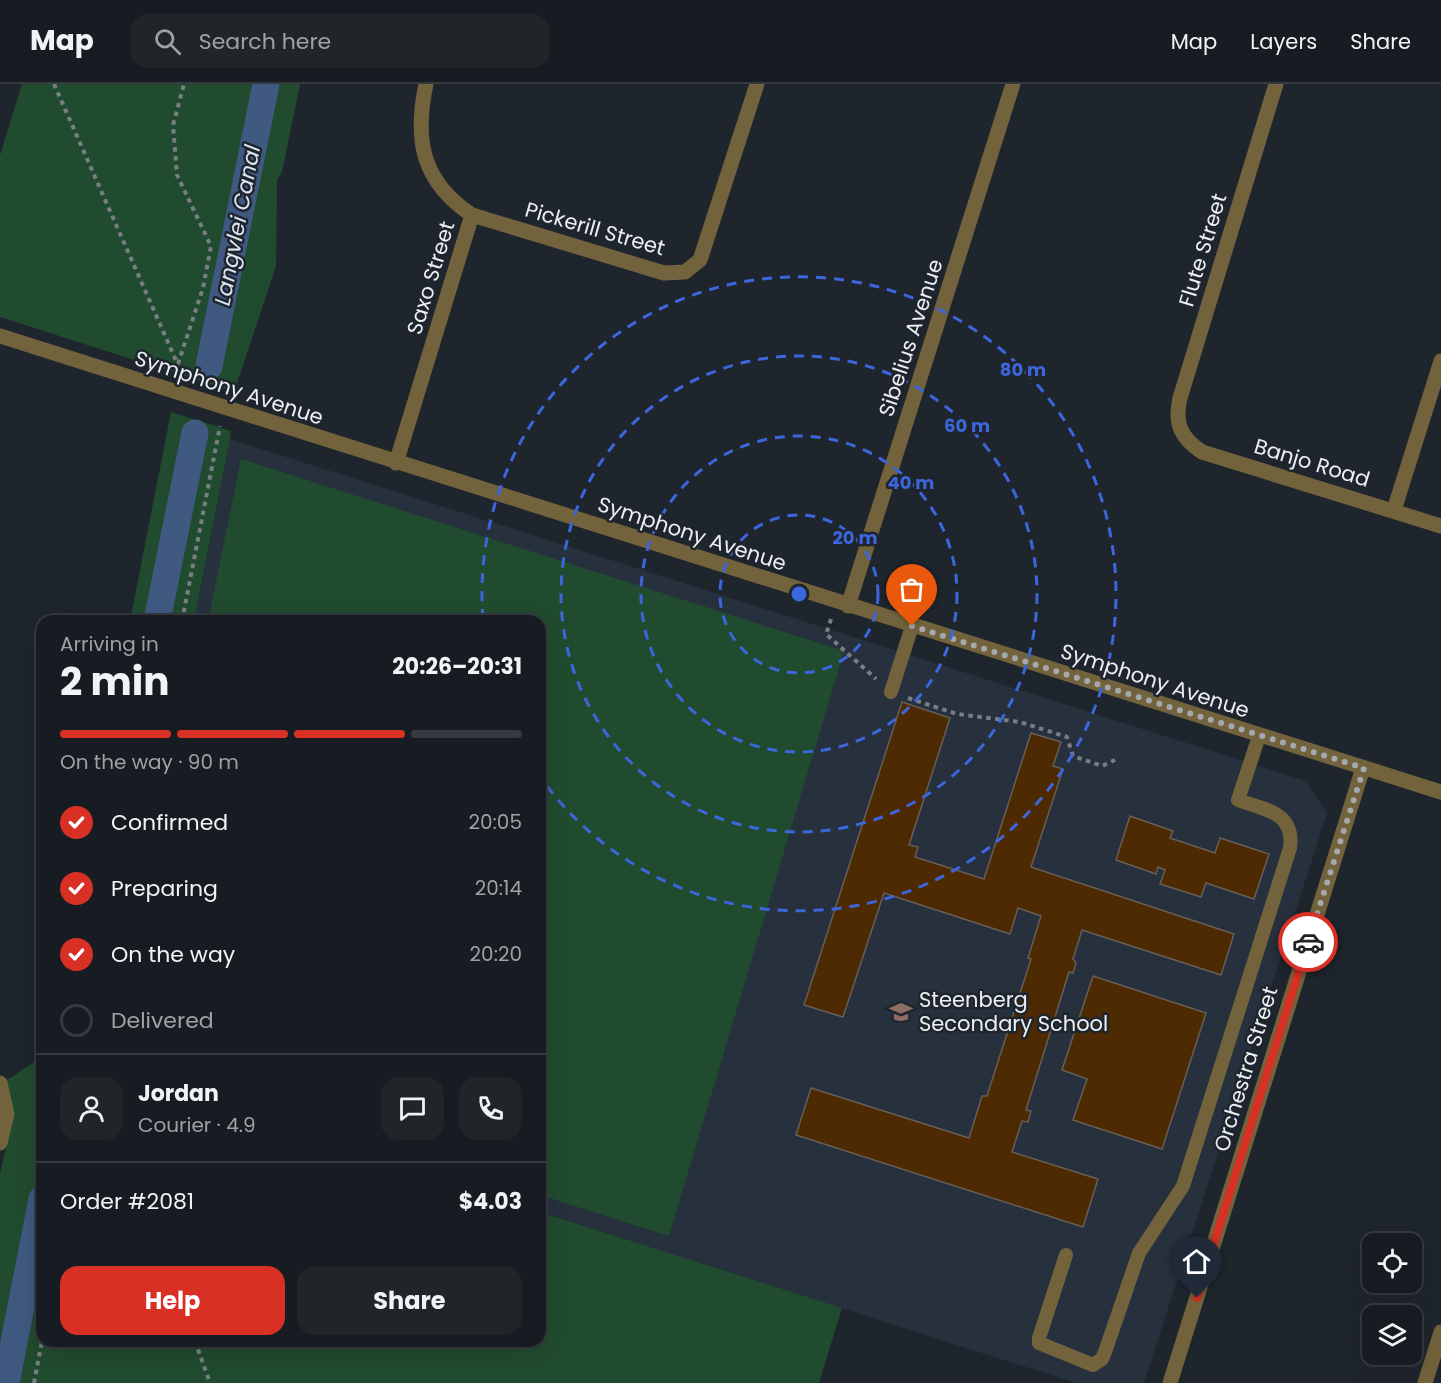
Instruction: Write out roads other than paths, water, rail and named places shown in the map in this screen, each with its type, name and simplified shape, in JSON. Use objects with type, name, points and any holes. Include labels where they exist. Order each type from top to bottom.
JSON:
[{"type":"street","name":"Saxo Street","points":[[396,463],[472,215],[453,202],[437,184],[425,159],[420,123],[426,84]]},
{"type":"street","name":"Pickerill Street","points":[[472,215],[664,273],[685,272],[700,260],[757,84]]},
{"type":"street","name":"Sibelius Avenue","points":[[848,606],[1013,84]]},
{"type":"street","name":"Flute Street","points":[[1179,429],[1177,414],[1180,398],[1276,84]]},
{"type":"street","name":"Symphony Avenue","points":[[0,336],[175,393],[223,416],[396,463],[1441,792]]},
{"type":"street","points":[[1394,510],[1441,361]]},
{"type":"street","name":"Banjo Road","points":[[1179,429],[1188,442],[1202,452],[1441,526]]},
{"type":"street","name":"Orchestra Street","points":[[1170,1383],[1364,768]]},
{"type":"street","points":[[0,1083],[7,1114],[0,1143]]},
{"type":"street","points":[[1425,1383],[1441,1332]]},
{"type":"lane","points":[[891,692],[912,626]]},
{"type":"lane","points":[[1066,1255],[1038,1338],[1039,1344],[1093,1365],[1102,1359],[1144,1243],[1183,1186],[1290,848],[1290,826],[1283,818],[1238,800],[1259,736]]},
{"type":"waterway","name":"Langvlei Canal","points":[[209,366],[266,84]]},
{"type":"waterway","name":"Langvlei Canal","points":[[158,615],[195,433]]},
{"type":"waterway","name":"Langvlei Canal","points":[[6,1383],[36,1230]]},
{"type":"place","name":"Steenberg Secondary School","points":[[901,1012]]}]
